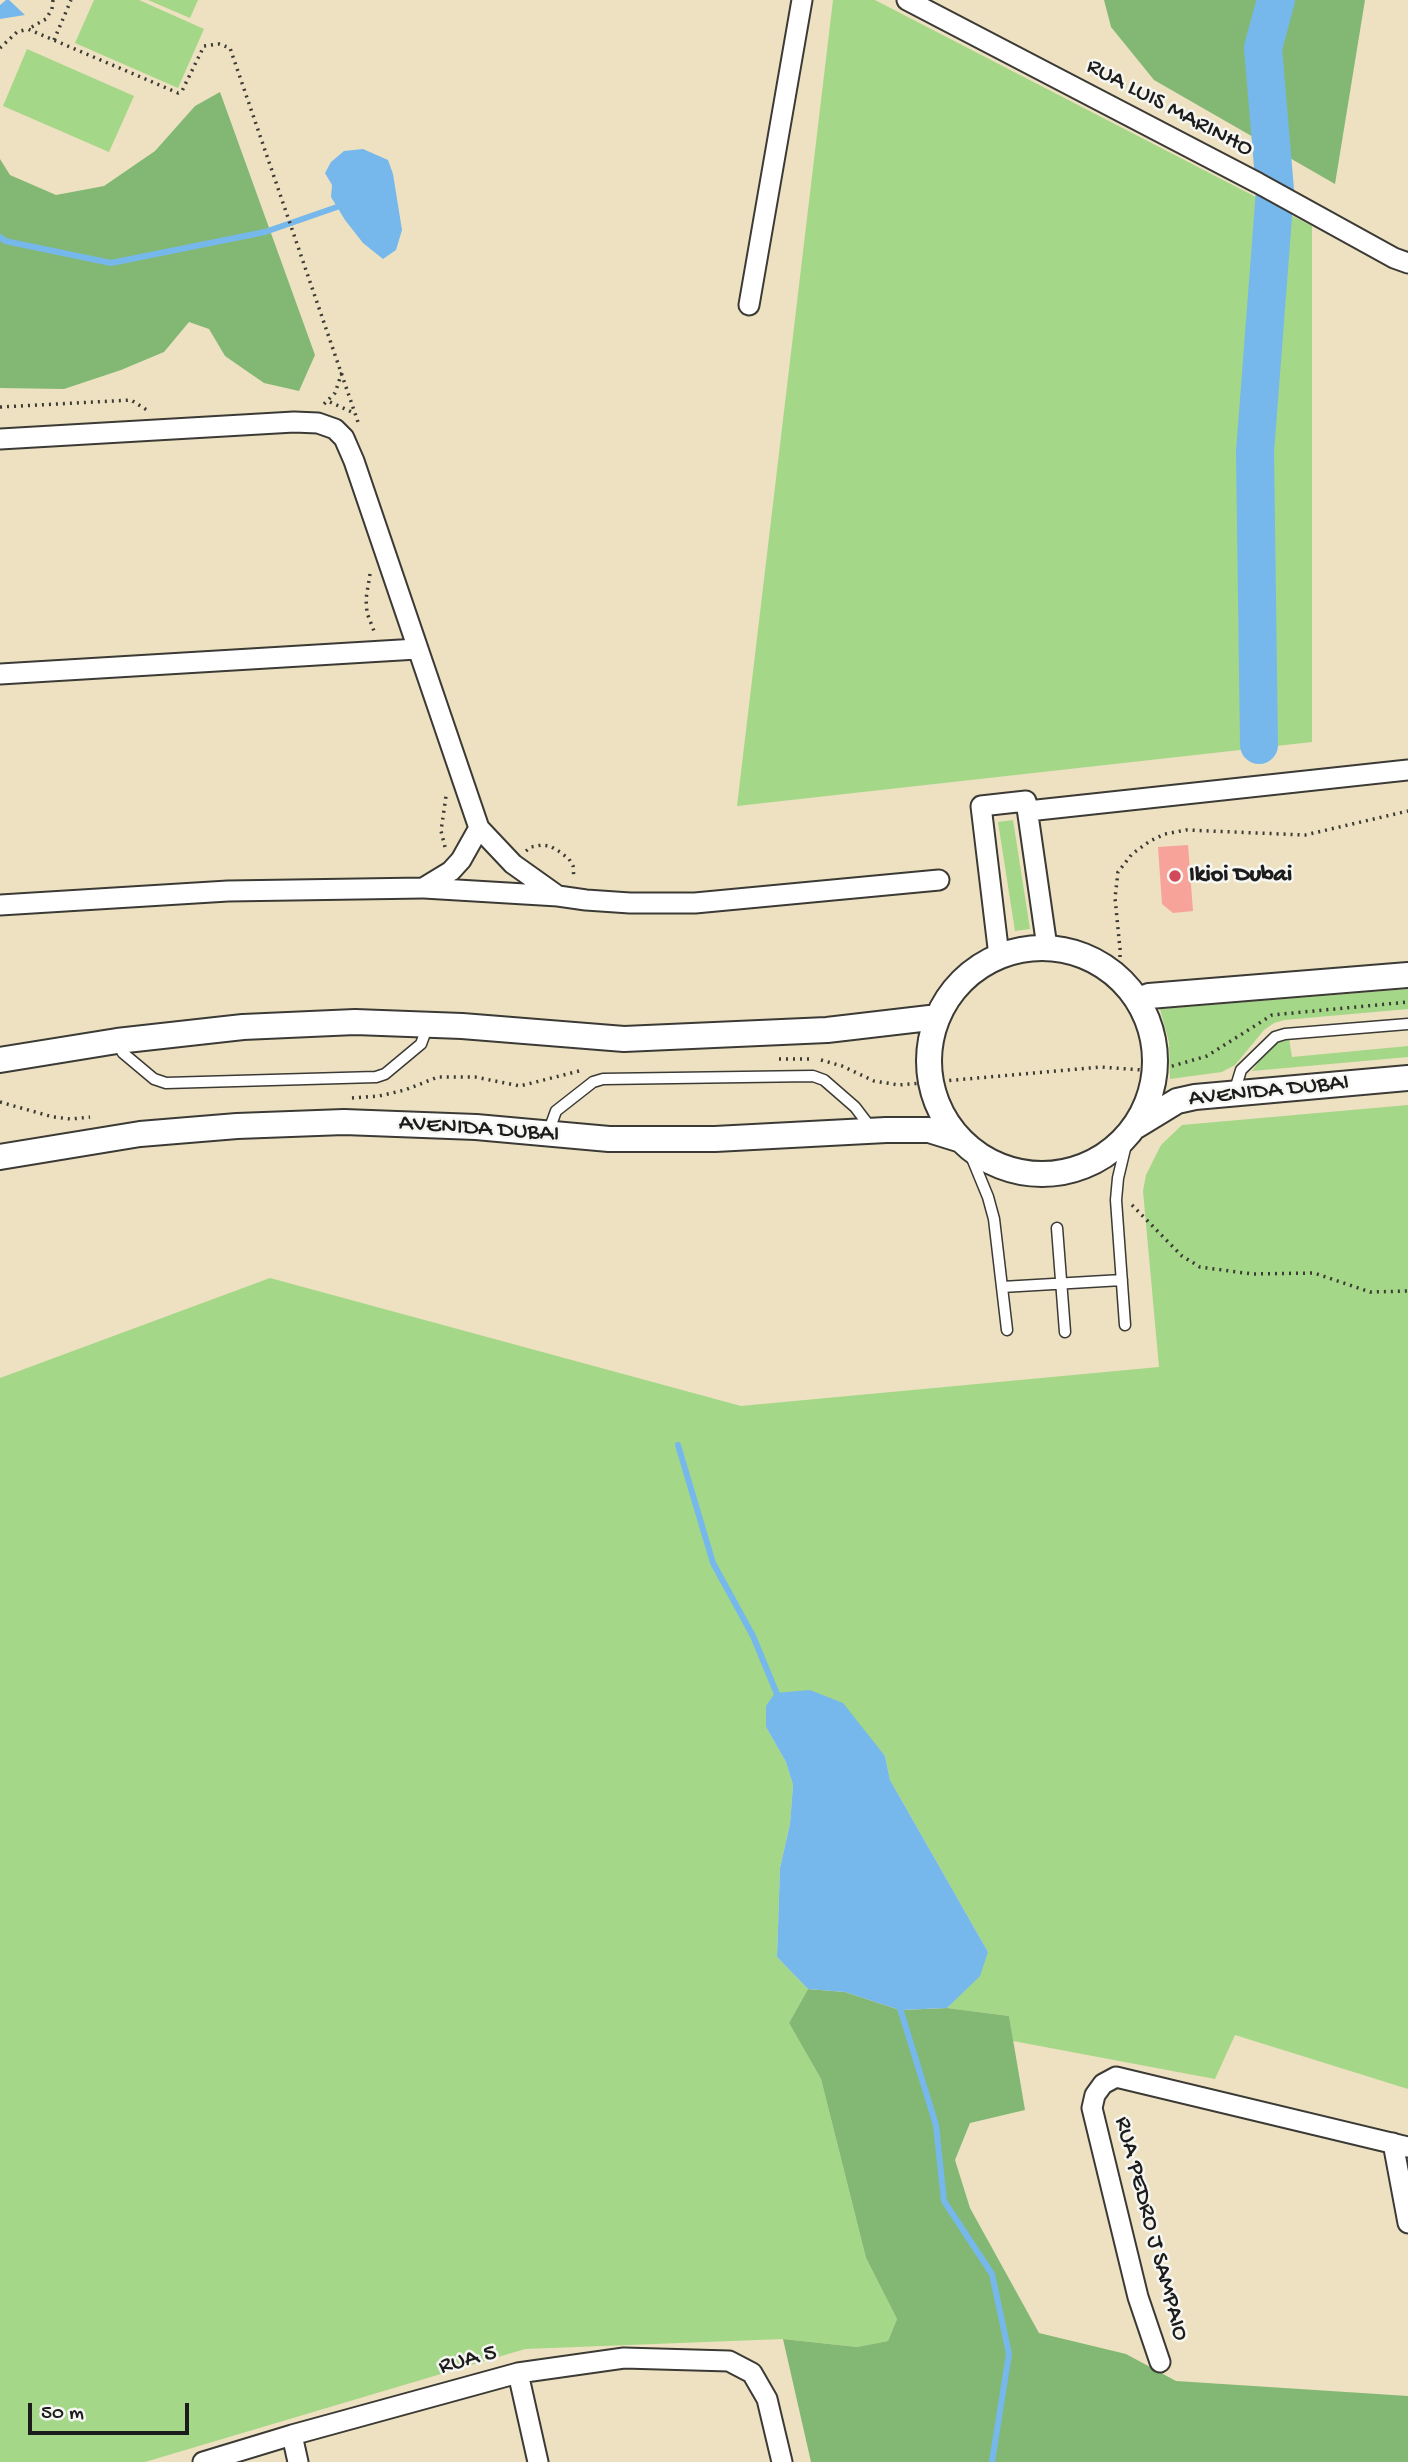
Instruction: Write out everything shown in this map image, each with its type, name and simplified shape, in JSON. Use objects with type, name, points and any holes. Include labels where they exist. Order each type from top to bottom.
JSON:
[{"type":"street","points":[[750,305],[802,0]]},
{"type":"street","name":"RUA LUIS MARINHO","points":[[907,0],[1408,263]]},
{"type":"street","points":[[0,439],[309,415],[335,429],[344,438],[354,461],[479,828],[513,864],[565,897]]},
{"type":"street","points":[[0,674],[416,649]]},
{"type":"street","points":[[1028,811],[1408,770]]},
{"type":"street","points":[[999,956],[981,806],[1026,802],[1047,947]]},
{"type":"street","points":[[423,888],[451,871],[479,828]]},
{"type":"street","points":[[0,905],[228,891],[423,888],[629,903],[695,903],[939,880]]},
{"type":"street","name":"AVENIDA DUBAI","points":[[1047,947],[1072,951],[1097,962],[1120,978],[1138,1000],[1149,1022],[1155,1046],[1155,1071],[1149,1100],[1132,1129],[1115,1148],[1089,1165],[1068,1172],[1024,1174],[999,1167],[977,1155],[963,1142],[940,1112],[930,1082],[929,1060],[938,1017],[953,992],[974,971],[999,956],[1023,949],[1047,947]]},
{"type":"street","points":[[1138,1000],[1149,996],[1408,975]]},
{"type":"street","points":[[0,1060],[117,1041],[243,1027],[355,1022],[624,1039],[827,1030],[918,1017],[938,1017]]},
{"type":"street","name":"AVENIDA DUBAI","points":[[1132,1129],[1177,1101],[1408,1078]]},
{"type":"street","name":"AVENIDA DUBAI","points":[[4,1151],[140,1134],[237,1126],[344,1122],[476,1128],[609,1139],[715,1139],[873,1130],[929,1130],[963,1142]]},
{"type":"street","name":"RUA PEDRO J SAMPAIO","points":[[1160,2362],[1138,2297],[1093,2108],[1096,2095],[1103,2084],[1116,2077],[1401,2145]]},
{"type":"street","points":[[1401,2145],[1408,2223]]},
{"type":"street","name":"RUA 5","points":[[203,2462],[518,2373],[624,2358],[729,2361],[752,2373],[767,2399],[782,2462]]},
{"type":"street","points":[[518,2373],[538,2462]]},
{"type":"street","points":[[292,2435],[298,2462]]},
{"type":"lane","points":[[1234,1094],[1241,1070],[1275,1037],[1408,1024]]},
{"type":"lane","points":[[117,1041],[123,1053],[154,1080],[166,1083],[376,1077],[386,1074],[421,1044],[428,1025]]},
{"type":"lane","points":[[548,1134],[556,1111],[593,1082],[603,1079],[813,1076],[824,1080],[855,1107],[873,1130]]},
{"type":"lane","points":[[1125,1325],[1116,1200],[1118,1178],[1132,1129]]},
{"type":"lane","points":[[963,1142],[988,1197],[994,1219],[1007,1330]]},
{"type":"lane","points":[[1057,1228],[1065,1332]]},
{"type":"lane","points":[[1002,1287],[1122,1280]]},
{"type":"path","points":[[0,48],[17,32],[46,19],[52,9],[53,0]]},
{"type":"path","points":[[54,40],[71,0]]},
{"type":"path","points":[[28,29],[178,93],[182,91],[204,46],[219,44],[230,48],[360,427]]},
{"type":"path","points":[[309,415],[335,394],[342,372]]},
{"type":"path","points":[[0,407],[131,400],[156,416]]},
{"type":"path","points":[[327,402],[340,405],[356,415]]},
{"type":"path","points":[[371,570],[366,598],[367,613],[373,628],[389,651]]},
{"type":"path","points":[[447,785],[441,831],[445,849],[457,863]]},
{"type":"path","points":[[1120,978],[1115,898],[1118,872],[1132,854],[1150,841],[1165,834],[1186,830],[1304,835],[1408,811]]},
{"type":"path","points":[[524,844],[531,847],[550,846],[569,859],[574,873],[565,897]]},
{"type":"path","points":[[513,864],[531,847]]},
{"type":"path","points":[[1118,1192],[1182,1256],[1200,1267],[1252,1274],[1314,1273],[1370,1292],[1408,1291]]},
{"type":"green space","points":[[94,0],[139,0],[204,29],[178,88],[75,43]]},
{"type":"green space","points":[[148,0],[198,0],[190,18]]},
{"type":"green space","points":[[833,0],[875,0],[1312,226],[1312,742],[737,806]]},
{"type":"green space","points":[[1104,0],[1365,0],[1335,184],[1154,80],[1111,27]]},
{"type":"green space","points":[[27,49],[134,96],[109,152],[3,106]]},
{"type":"green space","points":[[220,92],[315,355],[299,391],[264,383],[225,356],[209,329],[189,322],[164,352],[121,370],[64,389],[0,388],[0,159],[10,175],[56,195],[104,186],[155,151],[195,106]]},
{"type":"green space","points":[[1013,820],[1030,929],[1015,931],[998,822]]},
{"type":"green space","points":[[1408,989],[1408,1009],[1284,1020],[1264,1030],[1235,1065],[1222,1072],[1170,1079],[1169,1042],[1160,1009]]},
{"type":"green space","points":[[1289,1039],[1292,1057],[1408,1046],[1408,1057],[1252,1071],[1264,1054],[1277,1043]]},
{"type":"green space","points":[[1408,1105],[1408,2089],[1235,2035],[1215,2079],[1013,2041],[1009,2016],[947,2008],[961,1993],[988,1952],[890,1780],[885,1756],[864,1731],[766,1727],[786,1762],[793,1785],[790,1824],[780,1868],[777,1957],[808,1989],[789,2023],[821,2079],[866,2258],[897,2319],[888,2341],[857,2347],[783,2339],[525,2349],[145,2462],[0,2462],[0,1378],[270,1278],[741,1406],[1159,1367],[1143,1191],[1146,1175],[1161,1145],[1182,1125]]},
{"type":"green space","points":[[808,1989],[845,1992],[900,2010],[947,2008],[1009,2016],[1025,2110],[970,2123],[955,2160],[970,2208],[1039,2333],[1126,2354],[1176,2381],[1408,2396],[1408,2462],[811,2462],[783,2339],[857,2347],[888,2341],[897,2319],[866,2258],[821,2079],[789,2023]]},
{"type":"water","points":[[6,0],[25,15],[0,19],[0,5]]},
{"type":"water","points":[[363,149],[388,160],[393,174],[402,230],[396,250],[383,259],[363,243],[345,220],[331,197],[332,185],[325,173],[331,162],[344,151]]},
{"type":"water","points":[[810,1690],[843,1703],[885,1756],[890,1780],[988,1952],[980,1976],[947,2008],[900,2010],[845,1992],[808,1989],[777,1957],[780,1868],[790,1824],[793,1785],[786,1762],[766,1727],[766,1706],[775,1693]]},
{"type":"building","name":"Ikioi Dubai","points":[[1188,845],[1193,911],[1173,913],[1162,904],[1158,847]]},
{"type":"waterway","points":[[1259,745],[1255,452],[1275,190],[1263,48],[1276,0]]},
{"type":"waterway","points":[[0,237],[5,241],[111,263],[265,232],[337,207]]},
{"type":"waterway","points":[[678,1445],[713,1563],[753,1636],[779,1699]]},
{"type":"waterway","points":[[899,2005],[936,2125],[944,2201],[992,2274],[1009,2354],[992,2462]]},
{"type":"place","name":"Ikioi Dubai","points":[[1175,876]]}]
